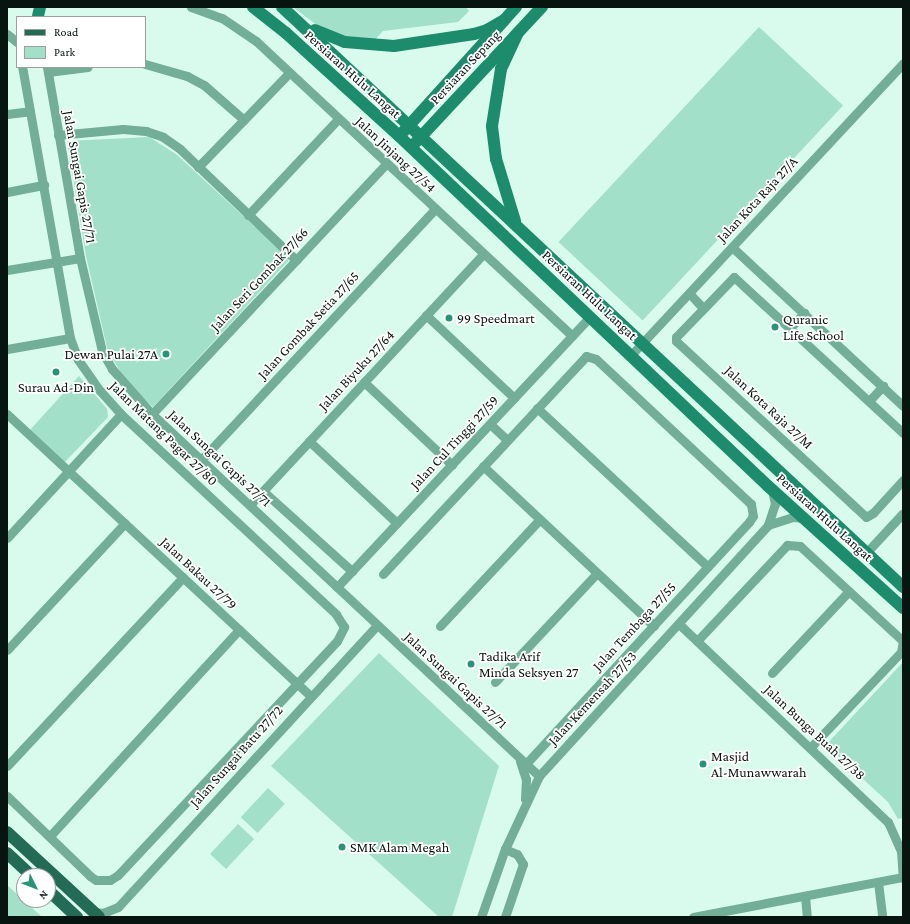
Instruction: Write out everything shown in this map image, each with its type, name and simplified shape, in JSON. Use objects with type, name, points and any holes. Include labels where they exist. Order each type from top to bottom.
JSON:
[{"type":"main road","name":"Persiaran Hulu Langat","points":[[253,7],[286,33],[411,147],[632,354],[768,486],[903,608]]},
{"type":"main road","name":"Persiaran Hulu Langat","points":[[282,7],[302,23],[516,226],[903,587]]},
{"type":"main road","name":"Persiaran Sepang","points":[[399,136],[516,7]]},
{"type":"main road","name":"Persiaran Sepang","points":[[411,147],[542,7]]},
{"type":"main road","points":[[302,23],[325,36],[345,42],[394,46],[474,34],[487,30],[504,20]]},
{"type":"main road","points":[[516,226],[496,158],[492,126],[502,69],[517,34]]},
{"type":"main road","points":[[890,575],[903,580]]},
{"type":"main road","points":[[7,832],[97,915]]},
{"type":"main road","points":[[7,853],[23,868]]},
{"type":"main road","points":[[56,897],[77,917]]},
{"type":"street","name":"Jalan Jinjang 27/54","points":[[191,7],[222,18],[256,41],[572,336]]},
{"type":"street","points":[[7,34],[16,41]]},
{"type":"street","name":"Jalan Kota Raja 27/A","points":[[632,354],[903,63]]},
{"type":"street","points":[[146,64],[187,76],[204,85],[244,120]]},
{"type":"street","name":"Jalan Matang Pagar 27/80","points":[[22,68],[70,338],[88,375],[121,414],[341,619],[342,634],[118,875],[110,880],[96,880],[50,836]]},
{"type":"street","points":[[48,70],[75,68]]},
{"type":"street","name":"Jalan Sungai Gapis 27/71","points":[[48,70],[80,258],[102,351],[122,384],[152,414],[539,776]]},
{"type":"street","points":[[198,167],[289,73]]},
{"type":"street","points":[[7,114],[30,111]]},
{"type":"street","points":[[248,215],[338,119]]},
{"type":"street","points":[[58,135],[123,129],[146,131],[163,137],[180,149],[296,260]]},
{"type":"street","name":"Jalan Seri Gombak 27/66","points":[[152,414],[386,164]]},
{"type":"street","points":[[7,192],[44,186]]},
{"type":"street","name":"Jalan Gombak Setia 27/65","points":[[201,460],[435,209]]},
{"type":"street","points":[[732,246],[903,406]]},
{"type":"street","name":"Jalan Biyuku 27/64","points":[[250,505],[483,254]]},
{"type":"street","points":[[7,270],[80,258]]},
{"type":"street","name":"Jalan Kota Raja 27/M","points":[[790,328],[734,277],[731,277],[677,335],[676,340],[864,515],[869,517],[903,480]]},
{"type":"street","points":[[689,293],[703,308]]},
{"type":"street","points":[[804,313],[790,328],[903,433]]},
{"type":"street","points":[[426,316],[514,398]]},
{"type":"street","name":"Jalan Cul Tinggi 27/59","points":[[337,587],[591,316]]},
{"type":"street","points":[[7,349],[70,338]]},
{"type":"street","name":"Jalan Tembaga 27/55","points":[[526,764],[654,626],[753,516],[751,504],[596,359],[586,356],[537,408]]},
{"type":"street","points":[[364,382],[452,465]]},
{"type":"street","points":[[869,401],[882,386]]},
{"type":"street","points":[[383,574],[537,408],[708,567]]},
{"type":"street","name":"Jalan Bakau 27/79","points":[[7,414],[310,696]]},
{"type":"street","points":[[7,538],[121,414]]},
{"type":"street","points":[[490,424],[507,440]]},
{"type":"street","points":[[309,441],[397,523]]},
{"type":"street","points":[[483,466],[654,626]]},
{"type":"street","points":[[768,486],[776,498],[774,514],[768,525]]},
{"type":"street","points":[[263,491],[352,571]]},
{"type":"street","points":[[866,553],[903,513]]},
{"type":"street","points":[[768,525],[793,517],[805,518]]},
{"type":"street","points":[[440,626],[540,519]]},
{"type":"street","points":[[7,650],[125,523]]},
{"type":"street","name":"Jalan Kemensah 27/53","points":[[481,917],[505,849],[524,804],[539,776],[768,525]]},
{"type":"street","points":[[697,641],[787,545],[800,546],[849,591],[903,641],[901,652],[812,747]]},
{"type":"street","points":[[495,682],[597,572]]},
{"type":"street","points":[[7,766],[183,577]]},
{"type":"street","points":[[772,674],[849,591]]},
{"type":"street","name":"Jalan Bunga Buah 27/38","points":[[679,624],[812,747],[888,822],[901,851],[903,878]]},
{"type":"street","name":"Jalan Sungai Batu 27/72","points":[[118,907],[310,696],[377,625]]},
{"type":"street","points":[[7,796],[50,836],[239,630]]},
{"type":"street","points":[[518,757],[526,779],[524,804]]},
{"type":"street","points":[[505,849],[517,854],[523,864],[505,917]]},
{"type":"street","points":[[693,917],[903,878]]},
{"type":"street","points":[[878,882],[882,917]]},
{"type":"street","points":[[805,896],[807,917]]},
{"type":"street","points":[[97,915],[118,907]]},
{"type":"street","points":[[114,917],[118,907]]},
{"type":"green space","points":[[293,7],[466,7],[469,11],[458,22],[383,31],[375,40],[347,38],[322,29]]},
{"type":"green space","points":[[759,27],[843,105],[643,320],[558,242]]},
{"type":"green space","points":[[149,137],[176,154],[290,259],[153,407],[125,381],[107,348],[86,256],[67,141]]},
{"type":"green space","points":[[79,376],[107,409],[108,417],[64,463],[29,431]]},
{"type":"green space","points":[[379,653],[499,766],[452,917],[439,917],[271,766]]},
{"type":"green space","points":[[903,662],[903,818],[898,819],[888,802],[826,745]]},
{"type":"green space","points":[[268,788],[285,804],[258,833],[241,817]]},
{"type":"green space","points":[[238,824],[254,839],[226,869],[210,854]]},
{"type":"green space","points":[[7,885],[16,893],[16,908],[32,908],[42,917],[7,917]]},
{"type":"place","name":"99 Speedmart","points":[[449,318]]},
{"type":"place","name":"Quranic Life School","points":[[775,327]]},
{"type":"place","name":"Dewan Pulai 27A","points":[[166,354]]},
{"type":"place","name":"Surau Ad-Din","points":[[56,372]]},
{"type":"place","name":"Tadika Arif Minda Seksyen 27","points":[[471,664]]},
{"type":"place","name":"Masjid Al-Munawwarah","points":[[703,764]]},
{"type":"place","name":"SMK Alam Megah","points":[[342,847]]}]
